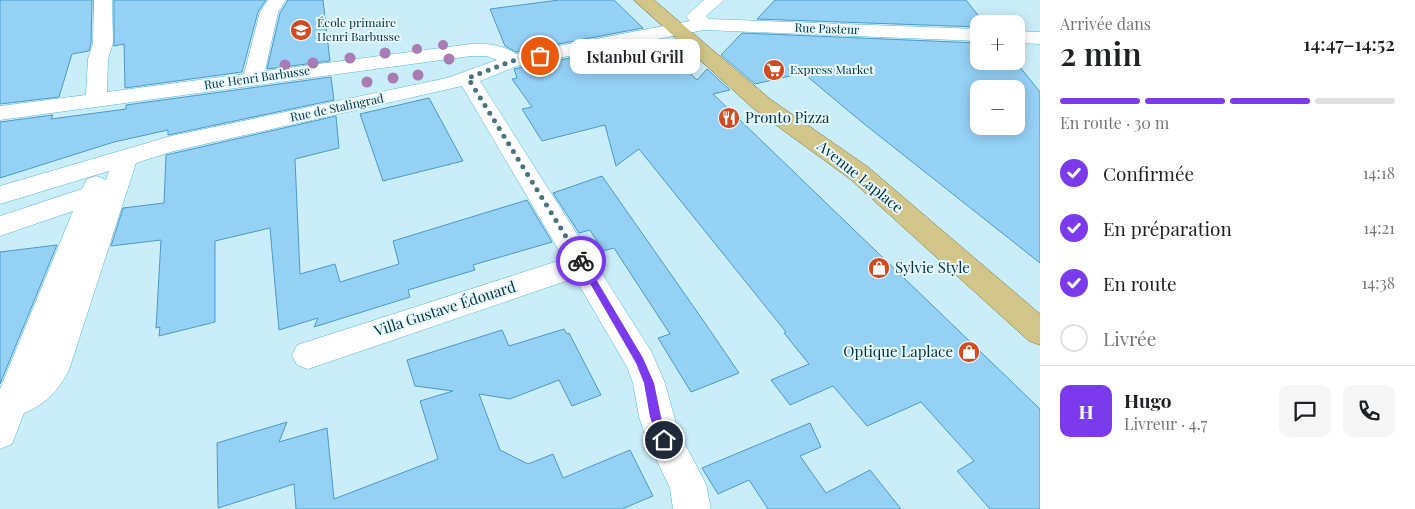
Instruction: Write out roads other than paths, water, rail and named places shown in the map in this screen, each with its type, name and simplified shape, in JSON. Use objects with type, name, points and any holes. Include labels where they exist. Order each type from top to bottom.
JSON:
[{"type":"main road","name":"Avenue Laplace","points":[[643,0],[762,104],[859,173],[1040,332]]},
{"type":"street","points":[[96,100],[98,59],[103,43],[104,0]]},
{"type":"street","points":[[253,79],[269,12],[277,0]]},
{"type":"street","points":[[704,24],[695,16],[715,0]]},
{"type":"street","name":"Rue Pasteur","points":[[675,28],[704,24],[970,35]]},
{"type":"street","name":"Rue de Stalingrad","points":[[0,194],[171,144],[468,78],[512,61],[675,28]]},
{"type":"street","points":[[1025,37],[1040,38]]},
{"type":"street","name":"Rue Henri Barbusse","points":[[0,114],[471,50],[493,51],[508,57],[512,61]]},
{"type":"street","points":[[468,78],[640,361],[649,383],[656,417],[664,440],[688,484],[692,509]]},
{"type":"street","points":[[0,432],[92,195],[115,159]]},
{"type":"street","points":[[0,405],[16,401],[37,390],[50,376],[58,360],[115,159]]},
{"type":"street","points":[[0,226],[92,195]]},
{"type":"street","name":"Villa Gustave Édouard","points":[[308,355],[582,264]]},
{"type":"place","name":"École primaire Henri Barbusse","points":[[301,30]]},
{"type":"place","name":"Istanbul Grill","points":[[540,56]]},
{"type":"place","name":"Express Market","points":[[774,70]]},
{"type":"place","name":"Pronto Pizza","points":[[729,118]]},
{"type":"place","name":"Sylvie Style","points":[[879,268]]},
{"type":"place","name":"Optique Laplace","points":[[969,352]]}]
